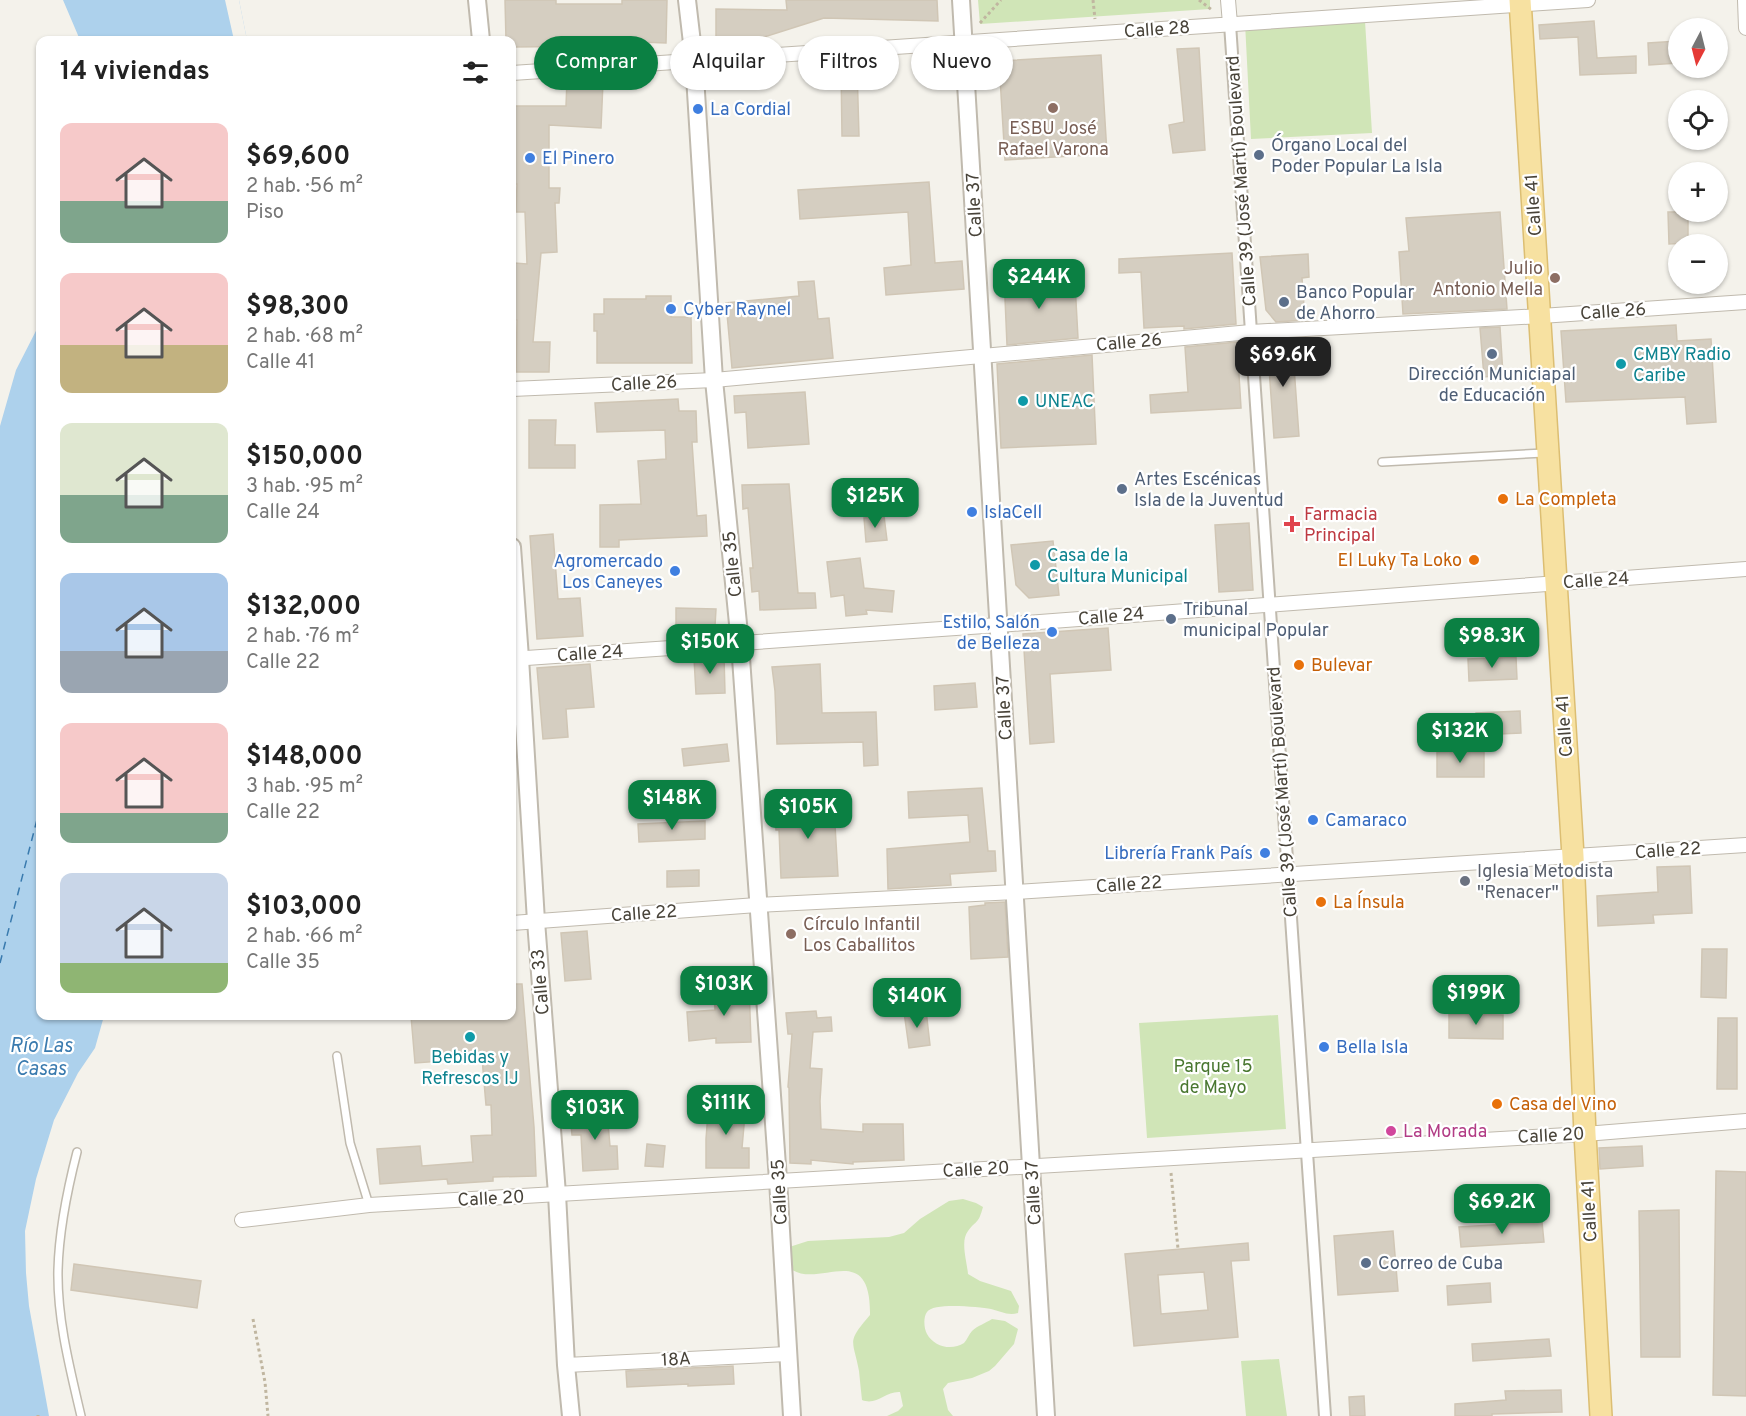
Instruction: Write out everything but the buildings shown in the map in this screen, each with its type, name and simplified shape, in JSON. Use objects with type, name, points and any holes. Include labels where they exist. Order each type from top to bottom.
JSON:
[{"type":"main road","name":"Calle 41","points":[[1520,3],[1573,856],[1600,1416]]},
{"type":"street","points":[[477,0],[481,36]]},
{"type":"street","name":"Calle 35","points":[[687,0],[691,36]]},
{"type":"street","name":"Calle 37","points":[[961,0],[964,36]]},
{"type":"street","points":[[1228,0],[1230,24]]},
{"type":"street","name":"Calle 28","points":[[1013,39],[1588,0]]},
{"type":"street","points":[[1745,0],[1746,28]]},
{"type":"street","name":"Calle 39 (José Martí) Boulevard","points":[[1230,24],[1324,1416]]},
{"type":"street","name":"Calle 28","points":[[786,54],[911,46]]},
{"type":"street","name":"Calle 28","points":[[516,73],[670,62]]},
{"type":"street","name":"Calle 35","points":[[696,90],[714,380],[740,644],[778,1180],[792,1416]]},
{"type":"street","name":"Calle 37","points":[[967,90],[1046,1416]]},
{"type":"street","name":"Calle 26","points":[[516,389],[714,380],[1251,332],[1746,302]]},
{"type":"street","name":"Calle 24","points":[[516,658],[740,644],[1746,569]]},
{"type":"street","name":"Calle 33","points":[[516,658],[557,1194],[571,1416]]},
{"type":"street","name":"Calle 22","points":[[516,923],[757,904],[1015,892],[1746,845]]},
{"type":"street","name":"Calle 20","points":[[242,1220],[369,1205],[1585,1134],[1746,1121]]},
{"type":"street","name":"18A","points":[[566,1365],[787,1354]]},
{"type":"lane","points":[[1382,462],[1547,453]]},
{"type":"lane","points":[[338,1056],[350,1143],[369,1205]]},
{"type":"lane","points":[[77,1152],[63,1221],[58,1272],[61,1315],[81,1416]]},
{"type":"path","points":[[969,36],[1001,0]]},
{"type":"path","points":[[1170,1157],[1178,1249]]},
{"type":"path","points":[[253,1319],[265,1382],[268,1416]]},
{"type":"green space","points":[[978,0],[1210,0],[1210,9],[980,24]]},
{"type":"green space","points":[[1365,21],[1372,133],[1251,139],[1245,23]]},
{"type":"green space","name":"Parque 15 de Mayo","points":[[1278,1015],[1286,1129],[1147,1138],[1139,1023]]},
{"type":"green space","points":[[963,1199],[983,1207],[964,1240],[968,1274],[980,1281],[1011,1291],[1019,1306],[1018,1313],[1007,1314],[967,1306],[938,1307],[926,1314],[924,1323],[926,1332],[939,1345],[954,1347],[964,1343],[974,1329],[992,1319],[1005,1321],[1018,1329],[1014,1344],[989,1371],[972,1378],[948,1383],[943,1389],[948,1410],[953,1416],[887,1416],[903,1406],[900,1392],[877,1400],[862,1400],[853,1342],[857,1331],[870,1315],[868,1291],[861,1277],[850,1272],[838,1271],[809,1274],[796,1272],[784,1262],[780,1250],[808,1241],[889,1237],[904,1233],[920,1219],[949,1201]]},
{"type":"green space","points":[[1279,1359],[1287,1416],[1246,1416],[1241,1361]]},
{"type":"water","points":[[63,0],[239,0],[246,36],[78,36]]},
{"type":"water","name":"Río Las Casas","points":[[36,331],[36,1020],[103,1020],[95,1048],[78,1073],[54,1120],[36,1179],[25,1231],[29,1306],[49,1416],[0,1416],[0,426],[16,370]]},
{"type":"pier","points":[[225,0],[239,0],[246,36],[233,36]]},
{"type":"ferry route","points":[[0,963],[36,824]]},
{"type":"place","name":"ESBU José Rafael Varona","points":[[1053,108]]},
{"type":"place","name":"La Cordial","points":[[698,109]]},
{"type":"place","name":"Órgano Local del Poder Popular La Isla","points":[[1259,155]]},
{"type":"place","name":"El Pinero","points":[[530,158]]},
{"type":"place","name":"Julio Antonio Mella","points":[[1555,278]]},
{"type":"place","name":"Banco Popular de Ahorro","points":[[1284,302]]},
{"type":"place","name":"Cyber Raynel","points":[[671,309]]},
{"type":"place","name":"Dirección Municiapal de Educación","points":[[1492,354]]},
{"type":"place","name":"CMBY Radio Caribe","points":[[1621,364]]},
{"type":"place","name":"UNEAC","points":[[1023,401]]},
{"type":"place","name":"Artes Escénicas Isla de la Juventud","points":[[1122,489]]},
{"type":"place","name":"La Completa","points":[[1503,499]]},
{"type":"place","name":"IslaCell","points":[[972,512]]},
{"type":"place","name":"Farmacia Principal","points":[[1292,524]]},
{"type":"place","name":"El Luky Ta Loko","points":[[1474,560]]},
{"type":"place","name":"Casa de la Cultura Municipal","points":[[1035,565]]},
{"type":"place","name":"Agromercado Los Caneyes","points":[[675,571]]},
{"type":"place","name":"Tribunal municipal Popular","points":[[1171,619]]},
{"type":"place","name":"Estilo, Salón de Belleza","points":[[1052,632]]},
{"type":"place","name":"Bulevar","points":[[1299,665]]},
{"type":"place","name":"Camaraco","points":[[1313,820]]},
{"type":"place","name":"Librería Frank País","points":[[1265,853]]},
{"type":"place","name":"Iglesia Metodista \"Renacer\"","points":[[1465,881]]},
{"type":"place","name":"La Ínsula","points":[[1321,902]]},
{"type":"place","name":"Círculo Infantil Los Caballitos","points":[[791,934]]},
{"type":"place","name":"Bebidas y Refrescos IJ","points":[[470,1037]]},
{"type":"place","name":"Bella Isla","points":[[1324,1047]]},
{"type":"place","name":"Casa del Vino","points":[[1497,1104]]},
{"type":"place","name":"La Morada","points":[[1391,1131]]},
{"type":"place","name":"Correo de Cuba","points":[[1366,1263]]}]
